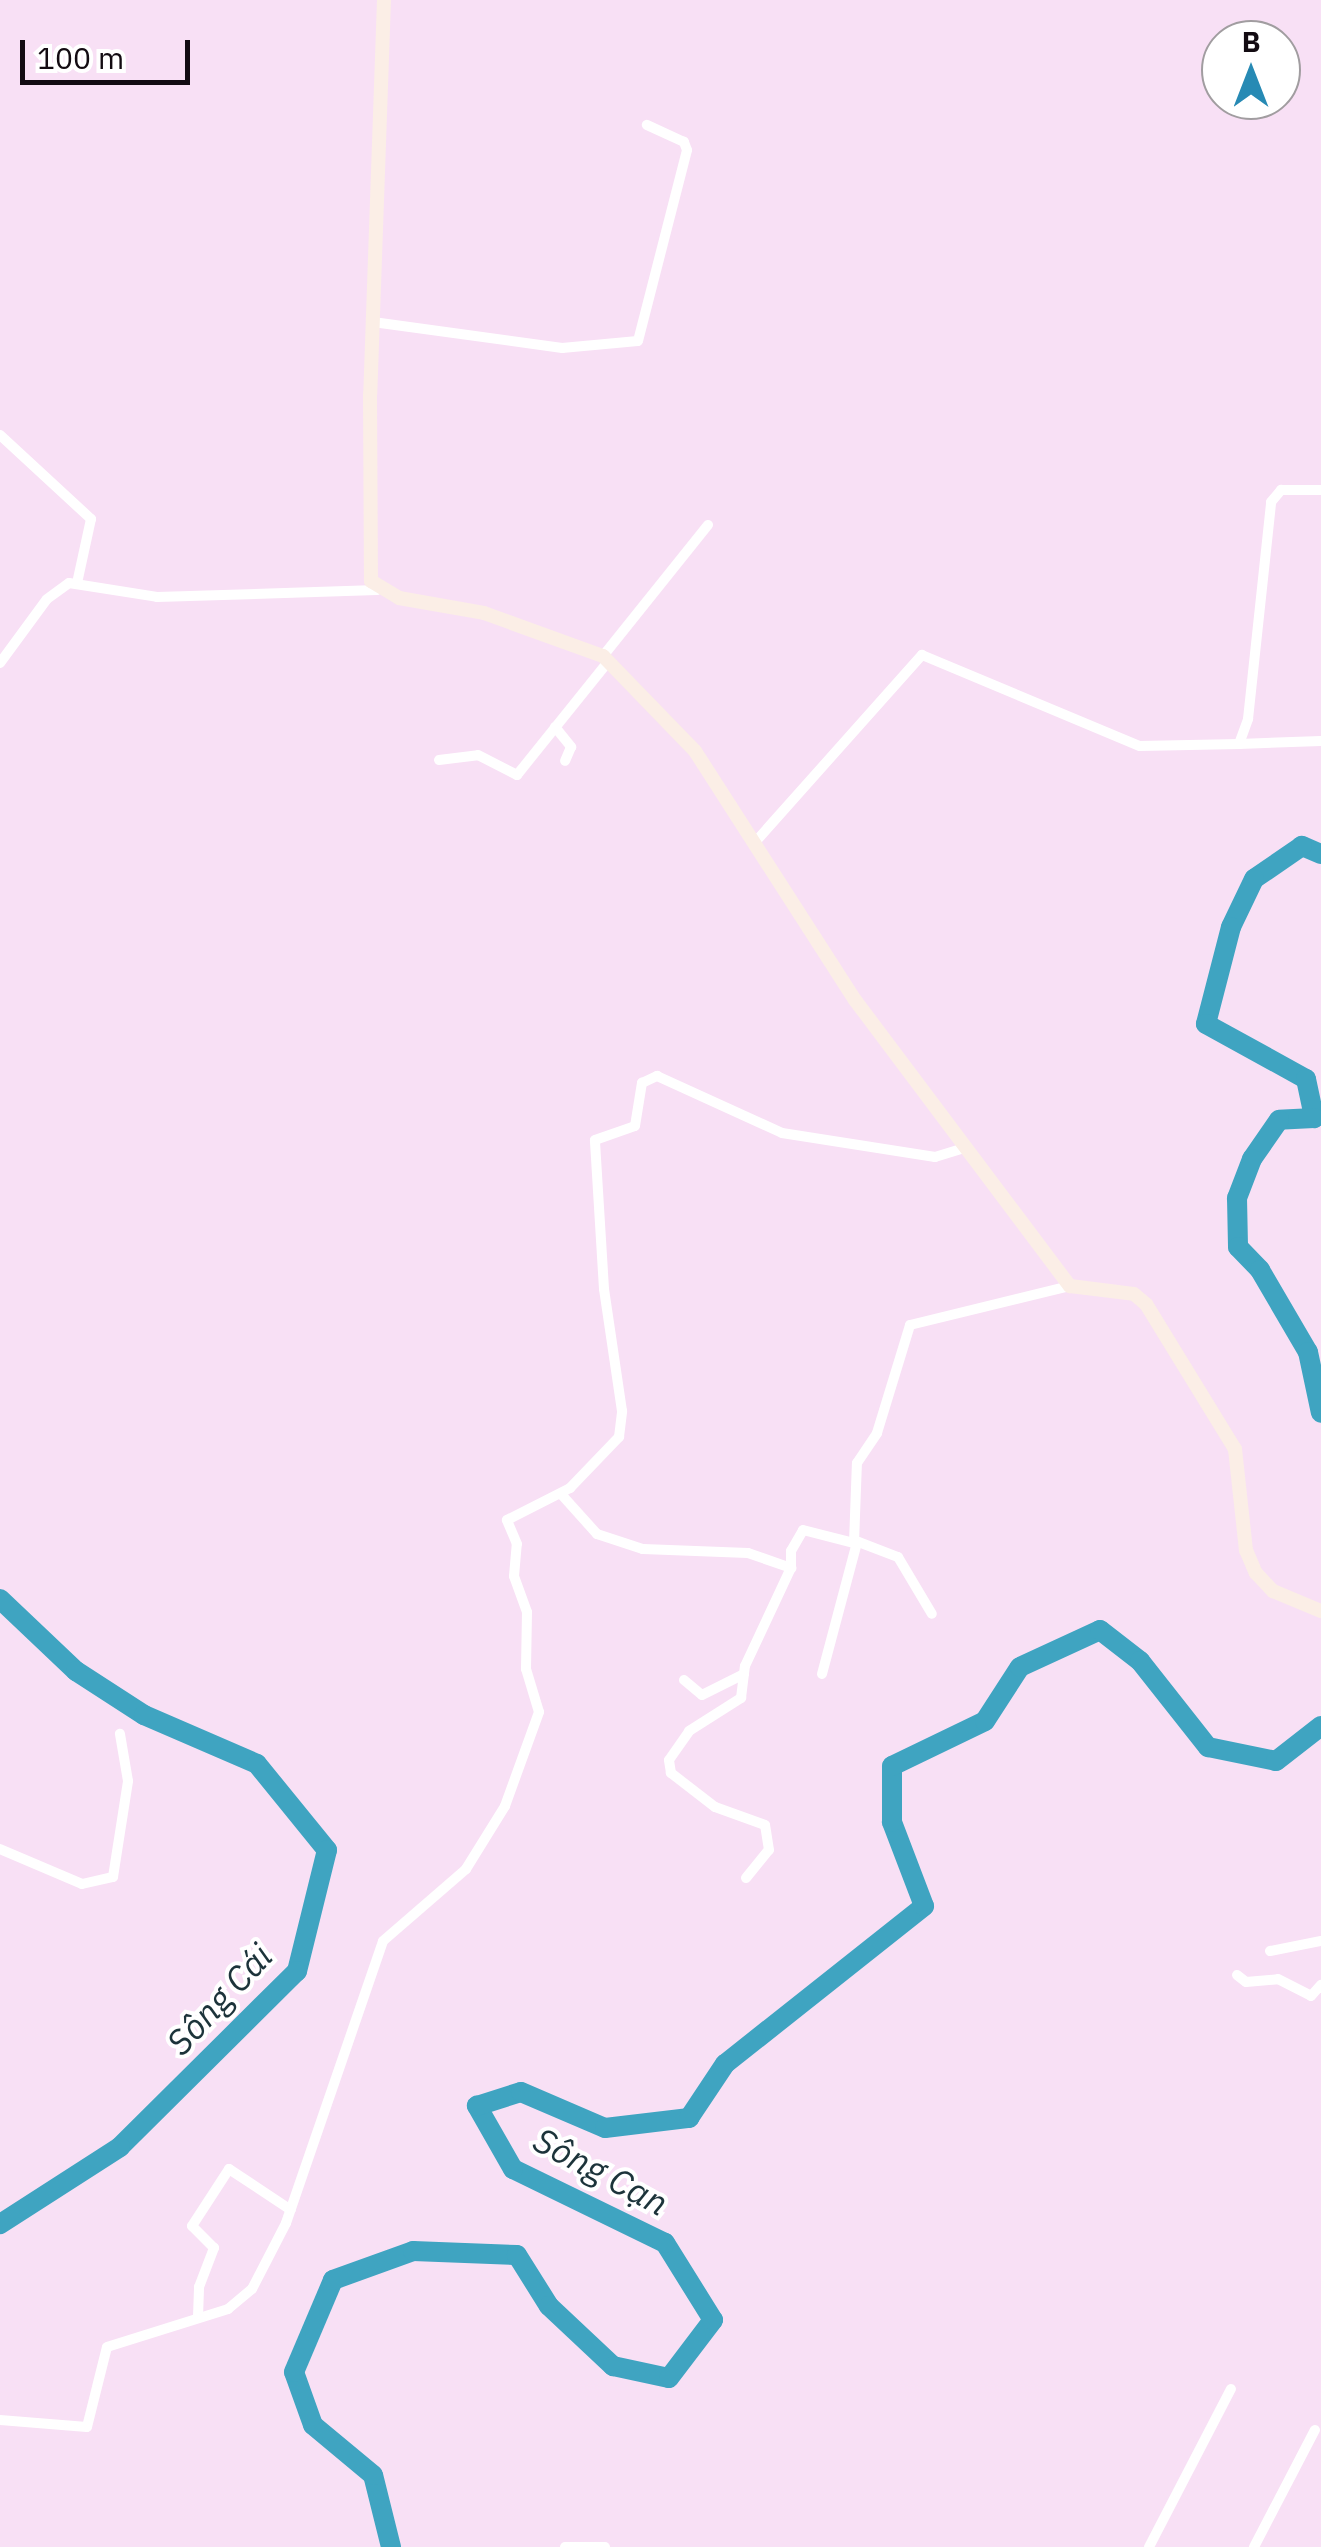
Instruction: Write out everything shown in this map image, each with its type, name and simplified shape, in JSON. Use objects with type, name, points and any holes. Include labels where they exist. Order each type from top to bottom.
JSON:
[{"type":"street","points":[[377,590],[368,556],[384,0]]},
{"type":"street","points":[[372,322],[562,348],[638,342],[687,150],[647,125]]},
{"type":"street","points":[[0,435],[92,520],[78,583]]},
{"type":"street","points":[[1239,744],[1248,718],[1271,502],[1281,490],[1321,490]]},
{"type":"street","points":[[438,760],[478,754],[516,775],[708,525]]},
{"type":"street","points":[[0,664],[58,588],[78,583],[156,596],[377,590],[498,616],[606,659],[695,752],[757,840],[855,1000],[1070,1286]]},
{"type":"street","points":[[757,840],[922,654],[1140,746],[1321,740]]},
{"type":"street","points":[[555,727],[571,747],[565,761]]},
{"type":"street","points":[[0,2420],[87,2427],[107,2346],[239,2304],[252,2290],[290,2210],[383,1941],[466,1868],[517,1776],[538,1707],[526,1669],[527,1612],[507,1523],[562,1494],[619,1437],[622,1411],[604,1290],[602,1182],[592,1145],[598,1137],[635,1126],[646,1079],[694,1089],[782,1134],[935,1157],[968,1148]]},
{"type":"street","points":[[822,1674],[857,1541],[857,1463],[877,1433],[910,1325],[1070,1286],[1134,1294],[1146,1304],[1235,1449],[1246,1550],[1256,1573],[1272,1592],[1314,1609]]},
{"type":"street","points":[[562,1494],[598,1534],[630,1546],[748,1553],[791,1568]]},
{"type":"street","points":[[746,1878],[770,1850],[766,1825],[715,1807],[668,1764],[672,1748],[689,1731],[742,1698],[744,1674],[791,1568],[799,1531],[857,1541],[898,1557],[932,1614]]},
{"type":"street","points":[[684,1680],[702,1696],[744,1674]]},
{"type":"street","points":[[0,1850],[82,1884],[113,1878],[128,1782],[120,1734]]},
{"type":"street","points":[[1270,1951],[1321,1941]]},
{"type":"street","points":[[1237,1975],[1246,1982],[1278,1979],[1311,1996],[1321,1986]]},
{"type":"street","points":[[198,2317],[200,2288],[214,2248],[192,2226],[229,2169],[290,2210]]},
{"type":"street","points":[[1149,2547],[1232,2388]]},
{"type":"street","points":[[1254,2547],[1315,2430]]},
{"type":"street","points":[[565,2547],[604,2547]]},
{"type":"waterway","name":"Sông Cạn","points":[[1321,854],[1302,846],[1254,879],[1231,927],[1206,1024],[1306,1079],[1314,1118],[1279,1120],[1252,1159],[1237,1198],[1238,1247],[1260,1270],[1308,1352],[1321,1413]]},
{"type":"waterway","name":"Sông Cái","points":[[0,1599],[76,1671],[144,1715],[257,1764],[327,1850],[297,1971],[120,2147],[0,2224]]},
{"type":"waterway","name":"Sông Cạn","points":[[391,2547],[373,2475],[313,2425],[294,2372],[333,2280],[413,2251],[517,2255],[549,2306],[613,2366],[669,2378],[713,2320],[665,2243],[513,2169],[477,2106],[521,2092],[605,2128],[689,2118],[725,2064],[924,1906],[892,1822],[892,1766],[985,1721],[1020,1667],[1100,1630],[1140,1661],[1208,1747],[1276,1761],[1321,1726]]}]
